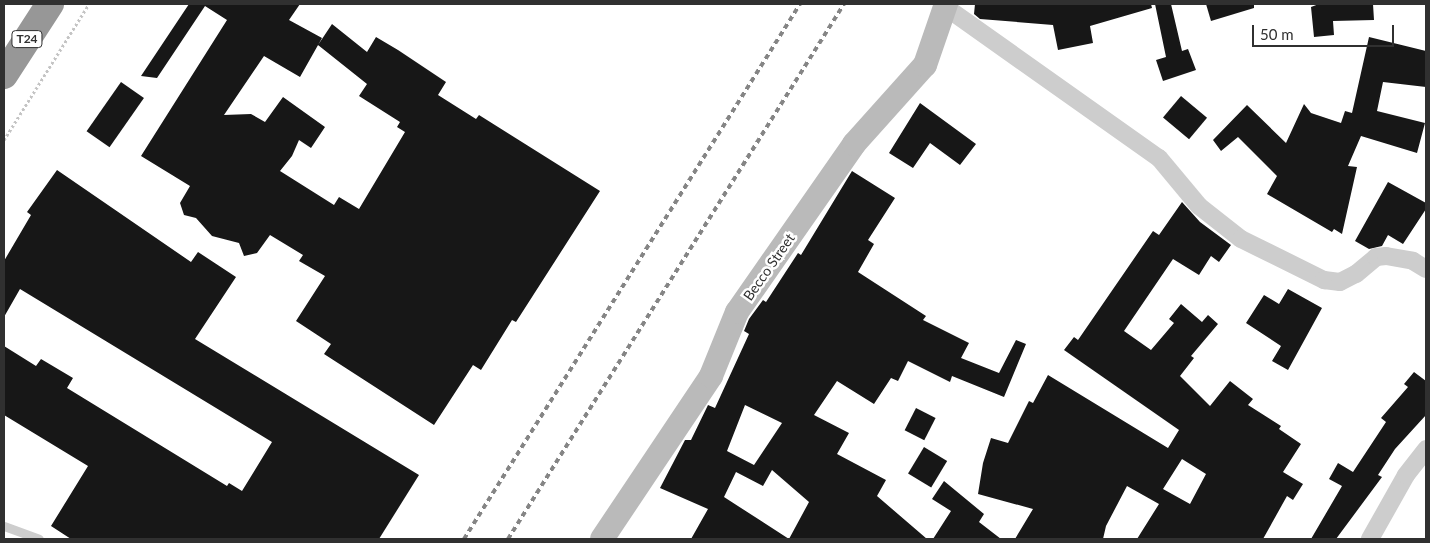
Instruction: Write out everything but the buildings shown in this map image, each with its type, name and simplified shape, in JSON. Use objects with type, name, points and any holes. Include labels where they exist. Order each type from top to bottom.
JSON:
[{"type":"highway","name":"T24","points":[[4,75],[50,4]]},
{"type":"street","points":[[945,5],[1159,158],[1199,206],[1241,239],[1324,280],[1340,282],[1356,274],[1376,257],[1386,256],[1413,261],[1426,269]]},
{"type":"street","name":"Becco Street","points":[[602,539],[711,376],[737,312],[854,144],[925,64],[945,5]]},
{"type":"street","points":[[1370,539],[1406,475],[1426,449]]},
{"type":"lane","points":[[4,526],[40,539]]},
{"type":"path","points":[[4,140],[89,4]]},
{"type":"railway","points":[[464,539],[800,4]]},
{"type":"railway","points":[[508,539],[844,4]]}]
